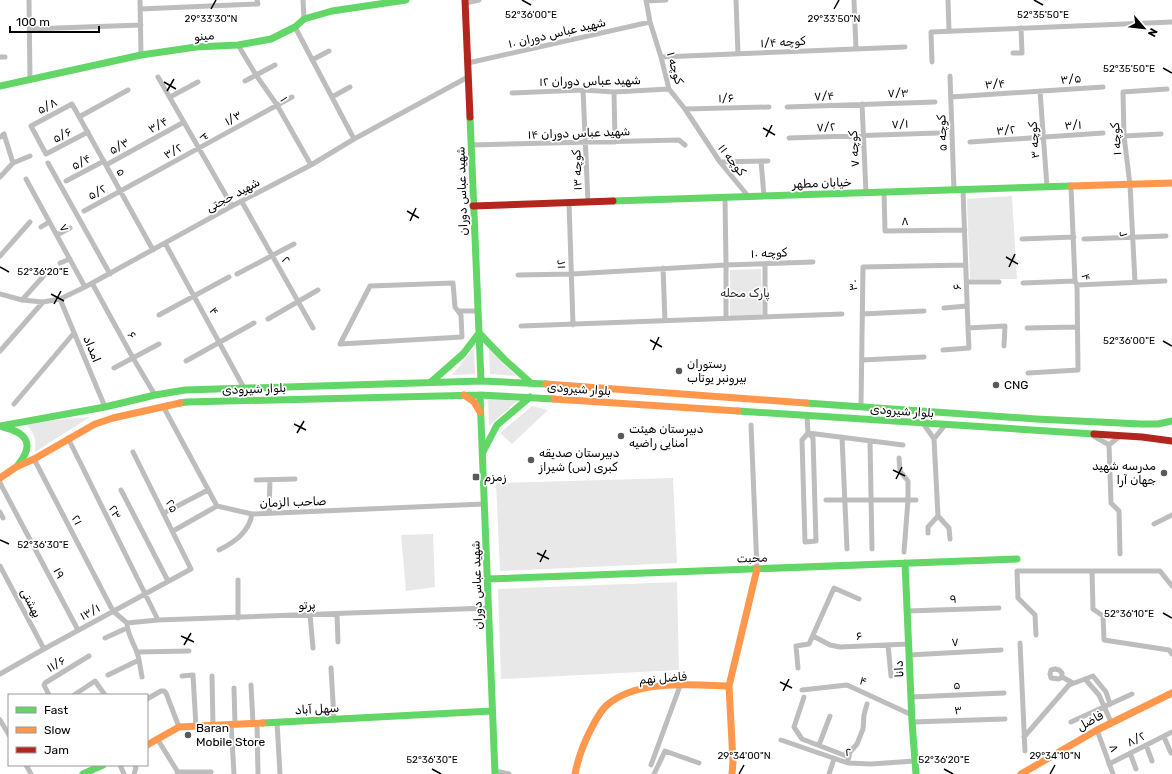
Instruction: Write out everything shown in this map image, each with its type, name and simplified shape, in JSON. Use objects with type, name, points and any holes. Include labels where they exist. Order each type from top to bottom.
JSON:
[{"type":"main road","name":"مینو","points":[[0,86],[141,55],[196,47],[238,45],[271,39],[295,27],[304,19],[332,11],[405,0]]},
{"type":"main road","name":"شهید عباس دوران","points":[[465,2],[481,381]]},
{"type":"main road","name":"خیابان مطهر","points":[[474,206],[1172,183]]},
{"type":"main road","points":[[431,382],[463,354],[479,333],[505,360],[531,383]]},
{"type":"main road","name":"بلوار شیرودی","points":[[0,426],[105,407],[155,395],[185,390],[481,381],[531,383],[1036,419],[1134,424],[1158,424],[1172,421]]},
{"type":"main road","points":[[282,387],[282,399]]},
{"type":"main road","points":[[682,407],[685,401],[683,394]]},
{"type":"main road","points":[[464,395],[474,402],[481,413]]},
{"type":"main road","name":"بلوار شیرودی","points":[[0,478],[68,438],[95,424],[107,420],[163,406],[187,402],[282,399],[464,395],[530,397],[1142,437],[1172,441]]},
{"type":"main road","name":"شهید عباس دوران","points":[[480,395],[495,772]]},
{"type":"main road","points":[[694,395],[691,402],[694,408]]},
{"type":"main road","points":[[482,452],[497,425],[530,397]]},
{"type":"main road","points":[[0,426],[16,430],[25,438],[28,447],[25,457],[16,468]]},
{"type":"main road","name":"محبت","points":[[487,579],[1017,559]]},
{"type":"main road","name":"دانا","points":[[905,563],[916,774]]},
{"type":"main road","points":[[732,774],[733,762],[730,686],[757,569]]},
{"type":"main road","name":"فاضل نهم","points":[[575,774],[584,743],[596,720],[607,705],[621,696],[636,690],[680,686],[730,686]]},
{"type":"main road","name":"فاضل","points":[[1021,774],[1111,722],[1172,693]]},
{"type":"main road","name":"سهل آباد","points":[[179,727],[492,711]]},
{"type":"main road","points":[[148,745],[179,727]]},
{"type":"main road","points":[[83,774],[99,766]]},
{"type":"street","points":[[29,0],[30,80]]},
{"type":"street","points":[[140,0],[141,55]]},
{"type":"street","points":[[303,0],[304,19]]},
{"type":"street","points":[[465,2],[479,0]]},
{"type":"street","points":[[646,0],[666,0]]},
{"type":"street","name":"کوچه ۱","points":[[646,0],[650,22],[669,90],[685,109],[701,135]]},
{"type":"street","points":[[736,0],[738,54]]},
{"type":"street","points":[[854,0],[856,49]]},
{"type":"street","points":[[948,0],[949,31]]},
{"type":"street","points":[[140,9],[258,2]]},
{"type":"street","name":"شهید عباس دوران ۱۰","points":[[468,64],[650,22]]},
{"type":"street","points":[[932,62],[931,32],[1172,22]]},
{"type":"street","points":[[30,28],[140,25]]},
{"type":"street","points":[[295,27],[354,139]]},
{"type":"street","points":[[1013,53],[1022,53],[1021,28]]},
{"type":"street","name":"۱","points":[[238,45],[256,75],[277,105],[311,165]]},
{"type":"street","name":"کوچه ۱/۴","points":[[661,57],[906,47]]},
{"type":"street","points":[[312,60],[328,51]]},
{"type":"street","points":[[245,81],[275,65]]},
{"type":"street","name":"کوچه ۵","points":[[950,76],[954,190]]},
{"type":"street","name":"۳","points":[[158,77],[232,206]]},
{"type":"street","name":"شهید حجتی","points":[[0,294],[22,300],[43,302],[60,299],[110,274],[232,206],[311,165],[354,139],[468,77]]},
{"type":"street","points":[[170,97],[198,82]]},
{"type":"street","points":[[332,97],[350,87]]},
{"type":"street","name":"۳/۵","points":[[1040,92],[1103,87]]},
{"type":"street","name":"کوچه ۱","points":[[1130,185],[1124,136],[1123,92],[1167,89]]},
{"type":"street","points":[[79,117],[128,90]]},
{"type":"street","name":"شهید عباس دوران ۱۲","points":[[512,93],[583,90],[614,92],[669,90]]},
{"type":"street","name":"کوچه ۱۳","points":[[583,90],[588,202]]},
{"type":"street","points":[[614,92],[615,142]]},
{"type":"street","name":"۳/۴","points":[[951,97],[1040,92]]},
{"type":"street","name":"کوچه ۳","points":[[1040,92],[1047,187]]},
{"type":"street","name":"۱/۳","points":[[199,148],[292,97]]},
{"type":"street","name":"۷/۳","points":[[862,104],[935,102]]},
{"type":"street","name":"۵","points":[[72,104],[154,250]]},
{"type":"street","name":"۵/۸","points":[[46,154],[31,126],[72,104]]},
{"type":"street","name":"۷/۴","points":[[787,107],[862,104]]},
{"type":"street","name":"کوچه ۷","points":[[862,104],[866,193]]},
{"type":"street","name":"۱/۶","points":[[685,109],[769,107]]},
{"type":"street","name":"۳/۴","points":[[142,145],[184,122]]},
{"type":"street","name":"۵/۶","points":[[46,154],[88,132]]},
{"type":"street","name":"۷/۱","points":[[863,136],[938,133]]},
{"type":"street","name":"۳/۱","points":[[1044,137],[1104,134]]},
{"type":"street","points":[[1124,136],[1161,134]]},
{"type":"street","name":"کوچه ۱۱","points":[[701,135],[720,162],[748,196]]},
{"type":"street","points":[[2,136],[13,163]]},
{"type":"street","name":"۷/۲","points":[[789,138],[863,136]]},
{"type":"street","name":"۳/۲","points":[[970,142],[1044,137]]},
{"type":"street","name":"شهید عباس دوران ۱۴","points":[[471,145],[679,140],[685,145]]},
{"type":"street","name":"۵/۳","points":[[105,163],[142,145]]},
{"type":"street","name":"۳/۲","points":[[120,191],[199,148]]},
{"type":"street","points":[[0,177],[13,163],[30,156]]},
{"type":"street","points":[[761,161],[764,196]]},
{"type":"street","points":[[720,162],[768,161]]},
{"type":"street","points":[[48,163],[110,274]]},
{"type":"street","name":"۵/۴","points":[[66,181],[105,163]]},
{"type":"street","name":"۷","points":[[26,179],[85,287]]},
{"type":"street","name":"۲","points":[[1130,185],[1135,282]]},
{"type":"street","name":"۴","points":[[1028,373],[1078,370],[1076,283],[1071,187]]},
{"type":"street","name":"۶","points":[[943,350],[969,348],[963,190]]},
{"type":"street","name":"۵/۲","points":[[84,211],[120,191]]},
{"type":"street","name":"۸","points":[[884,192],[885,231],[965,230]]},
{"type":"street","points":[[724,198],[726,318]]},
{"type":"street","name":"۲","points":[[242,202],[313,328]]},
{"type":"street","name":"۱۲","points":[[569,202],[573,325]]},
{"type":"street","points":[[0,256],[30,222]]},
{"type":"street","points":[[41,227],[50,222]]},
{"type":"street","points":[[57,235],[70,228]]},
{"type":"street","points":[[1084,239],[1166,236]]},
{"type":"street","points":[[1022,239],[1074,237]]},
{"type":"street","name":"۴","points":[[165,243],[244,388]]},
{"type":"street","points":[[237,274],[294,244]]},
{"type":"street","points":[[60,263],[70,259]]},
{"type":"street","name":"کوچه ۱۰","points":[[518,275],[572,274],[663,268],[813,262]]},
{"type":"street","points":[[765,264],[765,317]]},
{"type":"street","name":"۳۰","points":[[861,407],[863,267],[966,265]]},
{"type":"street","points":[[663,268],[665,321]]},
{"type":"street","points":[[22,300],[48,271]]},
{"type":"street","points":[[159,315],[228,277]]},
{"type":"street","points":[[1023,283],[1165,281]]},
{"type":"street","points":[[967,282],[999,282]]},
{"type":"street","name":"۶","points":[[92,283],[155,395]]},
{"type":"street","points":[[453,283],[455,307],[458,312],[461,315],[462,337],[340,344],[370,286],[453,283]]},
{"type":"street","points":[[268,319],[318,290]]},
{"type":"street","name":"امداد","points":[[60,299],[105,407]]},
{"type":"street","points":[[0,351],[43,302]]},
{"type":"street","points":[[944,308],[968,306]]},
{"type":"street","points":[[862,314],[924,310]]},
{"type":"street","points":[[458,312],[478,311]]},
{"type":"street","points":[[521,326],[842,314]]},
{"type":"street","points":[[186,361],[254,323]]},
{"type":"street","points":[[968,328],[1004,326],[1004,346]]},
{"type":"street","points":[[1027,328],[1077,327]]},
{"type":"street","points":[[14,404],[74,333]]},
{"type":"street","points":[[114,368],[159,344]]},
{"type":"street","points":[[862,360],[924,357]]},
{"type":"street","points":[[163,406],[217,506],[173,531]]},
{"type":"street","points":[[807,416],[808,433],[813,438],[816,540],[805,542],[802,440],[808,433]]},
{"type":"street","points":[[923,423],[934,439],[938,516],[949,528],[950,539]]},
{"type":"street","points":[[752,425],[757,569]]},
{"type":"street","points":[[934,439],[945,425]]},
{"type":"street","points":[[808,433],[903,444]]},
{"type":"street","points":[[1090,434],[1109,445]]},
{"type":"street","points":[[1109,445],[1121,436]]},
{"type":"street","points":[[842,437],[847,549]]},
{"type":"street","name":"۲۳","points":[[68,438],[158,620]]},
{"type":"street","points":[[870,440],[872,549]]},
{"type":"street","points":[[1109,445],[1111,503],[1119,511],[1120,554]]},
{"type":"street","name":"۲۵","points":[[133,452],[191,569]]},
{"type":"street","points":[[899,458],[900,471],[908,480],[904,552]]},
{"type":"street","name":"۲۱","points":[[34,459],[113,611]]},
{"type":"street","points":[[256,480],[295,479]]},
{"type":"street","points":[[269,513],[270,480]]},
{"type":"street","name":"۱۹","points":[[0,483],[78,630]]},
{"type":"street","points":[[121,490],[168,581]]},
{"type":"street","points":[[164,513],[208,490]]},
{"type":"street","points":[[826,500],[916,500]]},
{"type":"street","name":"صاحب الزمان","points":[[217,506],[252,514],[484,504]]},
{"type":"street","points":[[0,512],[4,518]]},
{"type":"street","points":[[219,550],[232,544],[242,534],[250,522],[252,514]]},
{"type":"street","points":[[1154,524],[1172,514]]},
{"type":"street","points":[[928,533],[928,527],[938,516]]},
{"type":"street","name":"بهشتی","points":[[0,566],[44,649]]},
{"type":"street","name":"۱۳/۱","points":[[0,674],[191,569]]},
{"type":"street","points":[[1036,635],[1035,615],[1018,598],[1017,571],[1160,571],[1172,586]]},
{"type":"street","points":[[1092,571],[1093,609],[1103,616],[1104,640],[1169,650],[1172,654]]},
{"type":"street","points":[[238,580],[238,618]]},
{"type":"street","points":[[798,668],[796,646],[809,644],[834,588],[859,599]]},
{"type":"street","name":"پرتو","points":[[104,638],[127,626],[158,620],[488,608]]},
{"type":"street","name":"۹","points":[[908,611],[999,608]]},
{"type":"street","points":[[113,611],[127,626],[138,652],[142,677]]},
{"type":"street","points":[[337,614],[338,642]]},
{"type":"street","points":[[310,615],[313,648]]},
{"type":"street","name":"۶","points":[[813,636],[830,645],[840,647],[909,644]]},
{"type":"street","points":[[1020,643],[1025,751]]},
{"type":"street","points":[[888,645],[891,676]]},
{"type":"street","name":"۷","points":[[909,655],[1001,650]]},
{"type":"street","points":[[138,652],[189,651]]},
{"type":"street","name":"۱۱/۶","points":[[49,694],[44,684],[45,683],[89,656]]},
{"type":"street","points":[[108,675],[139,660]]},
{"type":"street","points":[[331,668],[334,719]]},
{"type":"street","points":[[182,676],[193,675],[196,727]]},
{"type":"street","points":[[212,676],[214,726]]},
{"type":"street","points":[[1024,737],[1069,685],[1093,676],[1106,692],[1107,706],[1111,722]]},
{"type":"street","points":[[1062,677],[1073,683]]},
{"type":"street","points":[[1085,679],[1097,691],[1107,706]]},
{"type":"street","points":[[76,694],[95,681],[105,694]]},
{"type":"street","points":[[251,685],[258,774]]},
{"type":"street","name":"۴","points":[[802,690],[847,685],[912,718]]},
{"type":"street","points":[[651,765],[680,686]]},
{"type":"street","points":[[234,688],[234,774]]},
{"type":"street","points":[[148,698],[161,691],[164,691],[179,727]]},
{"type":"street","name":"۵","points":[[911,697],[1004,693]]},
{"type":"street","points":[[1071,722],[1132,694]]},
{"type":"street","points":[[804,697],[794,727],[802,739],[849,757]]},
{"type":"street","points":[[848,763],[850,752],[857,744],[863,729],[864,715],[867,704]]},
{"type":"street","points":[[819,745],[830,716]]},
{"type":"street","name":"۳","points":[[912,718],[1005,719]]},
{"type":"street","points":[[0,720],[8,733]]},
{"type":"street","points":[[277,722],[280,774]]},
{"type":"street","name":"۸","points":[[1097,730],[1114,774]]},
{"type":"street","name":"۸/۲","points":[[1109,764],[1172,732]]},
{"type":"street","points":[[1164,737],[1171,754]]},
{"type":"street","points":[[158,740],[178,773],[211,772]]},
{"type":"street","name":"۲","points":[[781,740],[834,760],[848,763],[871,764],[915,761]]},
{"type":"street","points":[[1146,745],[1152,761]]},
{"type":"street","points":[[654,774],[665,751],[699,763]]},
{"type":"street","points":[[1130,753],[1136,769]]},
{"type":"street","points":[[829,774],[834,760]]},
{"type":"street","points":[[495,772],[509,774]]},
{"type":"green space","points":[[1012,196],[1017,279],[970,279],[967,199]]},
{"type":"green space","name":"پارک محله","points":[[761,269],[762,316],[730,317],[730,270]]},
{"type":"green space","points":[[474,348],[475,374],[452,375]]},
{"type":"green space","points":[[489,348],[502,363],[517,376],[490,374]]},
{"type":"green space","points":[[488,398],[517,401],[489,426]]},
{"type":"green space","points":[[532,406],[548,410],[512,444],[500,433]]},
{"type":"green space","points":[[90,417],[35,452],[34,436],[25,423]]},
{"type":"green space","points":[[673,478],[677,563],[500,571],[496,483]]},
{"type":"green space","points":[[433,534],[435,587],[406,591],[401,535]]},
{"type":"green space","points":[[677,582],[679,670],[501,679],[498,589]]},
{"type":"traffic: fast","points":[[0,86],[141,55],[196,47],[238,45],[271,39],[295,27],[304,19],[332,11],[406,0]]},
{"type":"traffic: fast","points":[[470,117],[481,381]]},
{"type":"traffic: fast","points":[[613,201],[1071,186]]},
{"type":"traffic: fast","points":[[479,333],[505,360],[531,383]]},
{"type":"traffic: fast","points":[[431,382],[463,354],[479,333]]},
{"type":"traffic: fast","points":[[0,426],[105,407],[155,395],[185,390],[481,381],[546,384]]},
{"type":"traffic: fast","points":[[480,395],[495,774]]},
{"type":"traffic: fast","points":[[180,403],[480,395],[554,399]]},
{"type":"traffic: fast","points":[[483,452],[497,425],[530,397]]},
{"type":"traffic: fast","points":[[806,403],[1036,419],[1141,424],[1158,424],[1172,421]]},
{"type":"traffic: fast","points":[[738,411],[1094,434]]},
{"type":"traffic: fast","points":[[3,427],[11,429],[23,436],[26,440],[26,451],[18,465]]},
{"type":"traffic: fast","points":[[487,579],[1017,559]]},
{"type":"traffic: fast","points":[[905,563],[912,722],[916,774]]},
{"type":"traffic: fast","points":[[263,723],[492,711]]},
{"type":"traffic: fast","points":[[83,774],[101,766]]},
{"type":"traffic: slow","points":[[1071,186],[1172,183]]},
{"type":"traffic: slow","points":[[546,384],[806,403]]},
{"type":"traffic: slow","points":[[464,395],[474,402],[480,412]]},
{"type":"traffic: slow","points":[[554,399],[738,411]]},
{"type":"traffic: slow","points":[[0,478],[16,467],[34,459],[95,424],[113,418],[180,403]]},
{"type":"traffic: slow","points":[[732,774],[733,762],[729,686],[757,569]]},
{"type":"traffic: slow","points":[[575,774],[583,747],[597,717],[607,705],[619,697],[649,687],[665,685],[729,686]]},
{"type":"traffic: slow","points":[[1021,774],[1097,730],[1172,693]]},
{"type":"traffic: slow","points":[[148,744],[179,727],[263,723]]},
{"type":"traffic: jam","points":[[465,0],[470,117]]},
{"type":"traffic: jam","points":[[473,206],[613,201]]},
{"type":"traffic: jam","points":[[1094,434],[1142,437],[1172,441]]},
{"type":"place","name":"رستوران بیرونبر یوتاب","points":[[679,371]]},
{"type":"place","name":"CNG","points":[[996,385]]},
{"type":"place","name":"دبیرستان هیئت امنایی راضیه","points":[[621,436]]},
{"type":"place","name":"دبیرستان صدیقه کبری (س) شیراز","points":[[531,460]]},
{"type":"place","name":"مدرسه شهید جهان آرا","points":[[1164,473]]},
{"type":"place","name":"زمزم","points":[[476,477]]},
{"type":"place","name":"Baran Mobile Store","points":[[188,735]]}]
